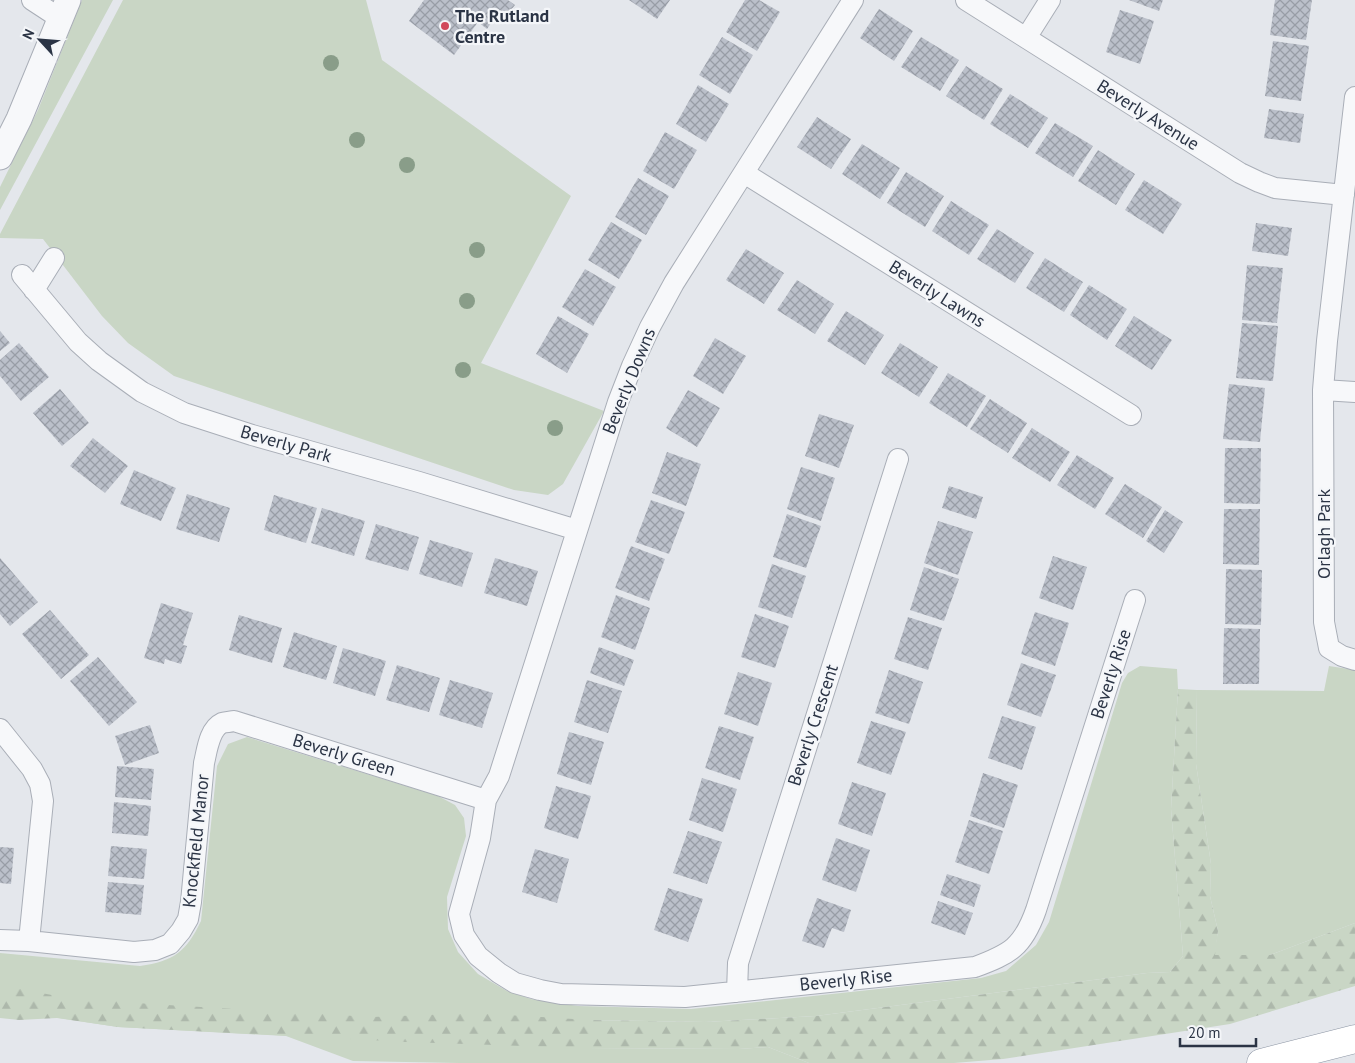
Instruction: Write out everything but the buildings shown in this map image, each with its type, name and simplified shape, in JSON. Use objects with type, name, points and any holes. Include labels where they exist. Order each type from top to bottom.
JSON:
[{"type":"highway","points":[[1261,1063],[1355,1039]]},
{"type":"street","points":[[0,157],[19,119],[65,9],[32,0]]},
{"type":"street","name":"Beverly Downs","points":[[486,800],[499,776],[618,402],[632,366],[650,327],[674,283],[853,0]]},
{"type":"street","name":"Beverly Avenue","points":[[966,0],[1240,173],[1276,188],[1344,195]]},
{"type":"street","points":[[1026,38],[1050,0]]},
{"type":"street","name":"Orlagh Park","points":[[1354,108],[1323,390],[1324,622],[1329,648],[1342,656],[1355,660]]},
{"type":"street","name":"Beverly Lawns","points":[[744,173],[1131,415]]},
{"type":"street","name":"Beverly Park","points":[[54,258],[28,283],[78,342],[99,361],[142,392],[184,413],[577,530]]},
{"type":"street","points":[[1323,390],[1355,392]]},
{"type":"street","name":"Beverly Crescent","points":[[737,992],[738,963],[898,459]]},
{"type":"street","name":"Beverly Rise","points":[[486,800],[480,838],[459,914],[464,935],[478,956],[515,983],[561,994],[685,997],[975,967],[1006,954],[1020,943],[1030,928],[1135,600]]},
{"type":"street","name":"Beverly Green","points":[[210,741],[214,730],[222,723],[234,721],[486,800]]},
{"type":"street","points":[[0,730],[32,769],[40,784],[43,801],[29,941]]},
{"type":"street","name":"Knockfield Manor","points":[[0,940],[29,941],[134,952],[154,950],[170,944],[188,919],[204,763],[210,741]]},
{"type":"green space","points":[[82,0],[113,0],[0,210],[0,187],[38,110]]},
{"type":"green space","points":[[123,0],[366,0],[382,60],[571,196],[481,363],[604,411],[563,484],[548,495],[514,490],[174,376],[128,343],[102,316],[43,239],[0,238],[0,234]]},
{"type":"green space","points":[[1140,666],[1177,669],[1178,689],[1171,809],[1183,956],[1170,972],[1147,973],[816,1016],[705,1022],[589,1020],[587,1048],[739,1049],[768,1047],[809,1063],[459,1063],[353,1061],[286,1036],[118,1027],[0,1009],[0,953],[140,966],[170,958],[184,948],[201,921],[217,766],[228,744],[247,737],[438,796],[455,805],[464,818],[466,836],[447,897],[448,929],[458,952],[478,974],[507,991],[531,999],[578,1006],[691,1009],[981,978],[1006,971],[1036,945],[1049,922],[1122,683],[1128,673]]},
{"type":"green space","points":[[1329,666],[1355,670],[1355,923],[1270,955],[1214,955],[1218,931],[1210,896],[1211,864],[1196,764],[1197,690],[1324,691]]},
{"type":"green space","points":[[1178,689],[1197,690],[1196,764],[1211,864],[1210,896],[1218,931],[1215,955],[1270,955],[1355,923],[1355,986],[1230,1024],[1003,1059],[954,1063],[809,1063],[768,1047],[739,1049],[586,1048],[407,1042],[118,1027],[57,1018],[19,1020],[0,1018],[0,985],[57,996],[150,1004],[372,1017],[478,1013],[589,1020],[705,1022],[816,1016],[1147,973],[1170,972],[1183,956],[1171,809]]},
{"type":"place","name":"The Rutland Centre","points":[[445,26]]}]
